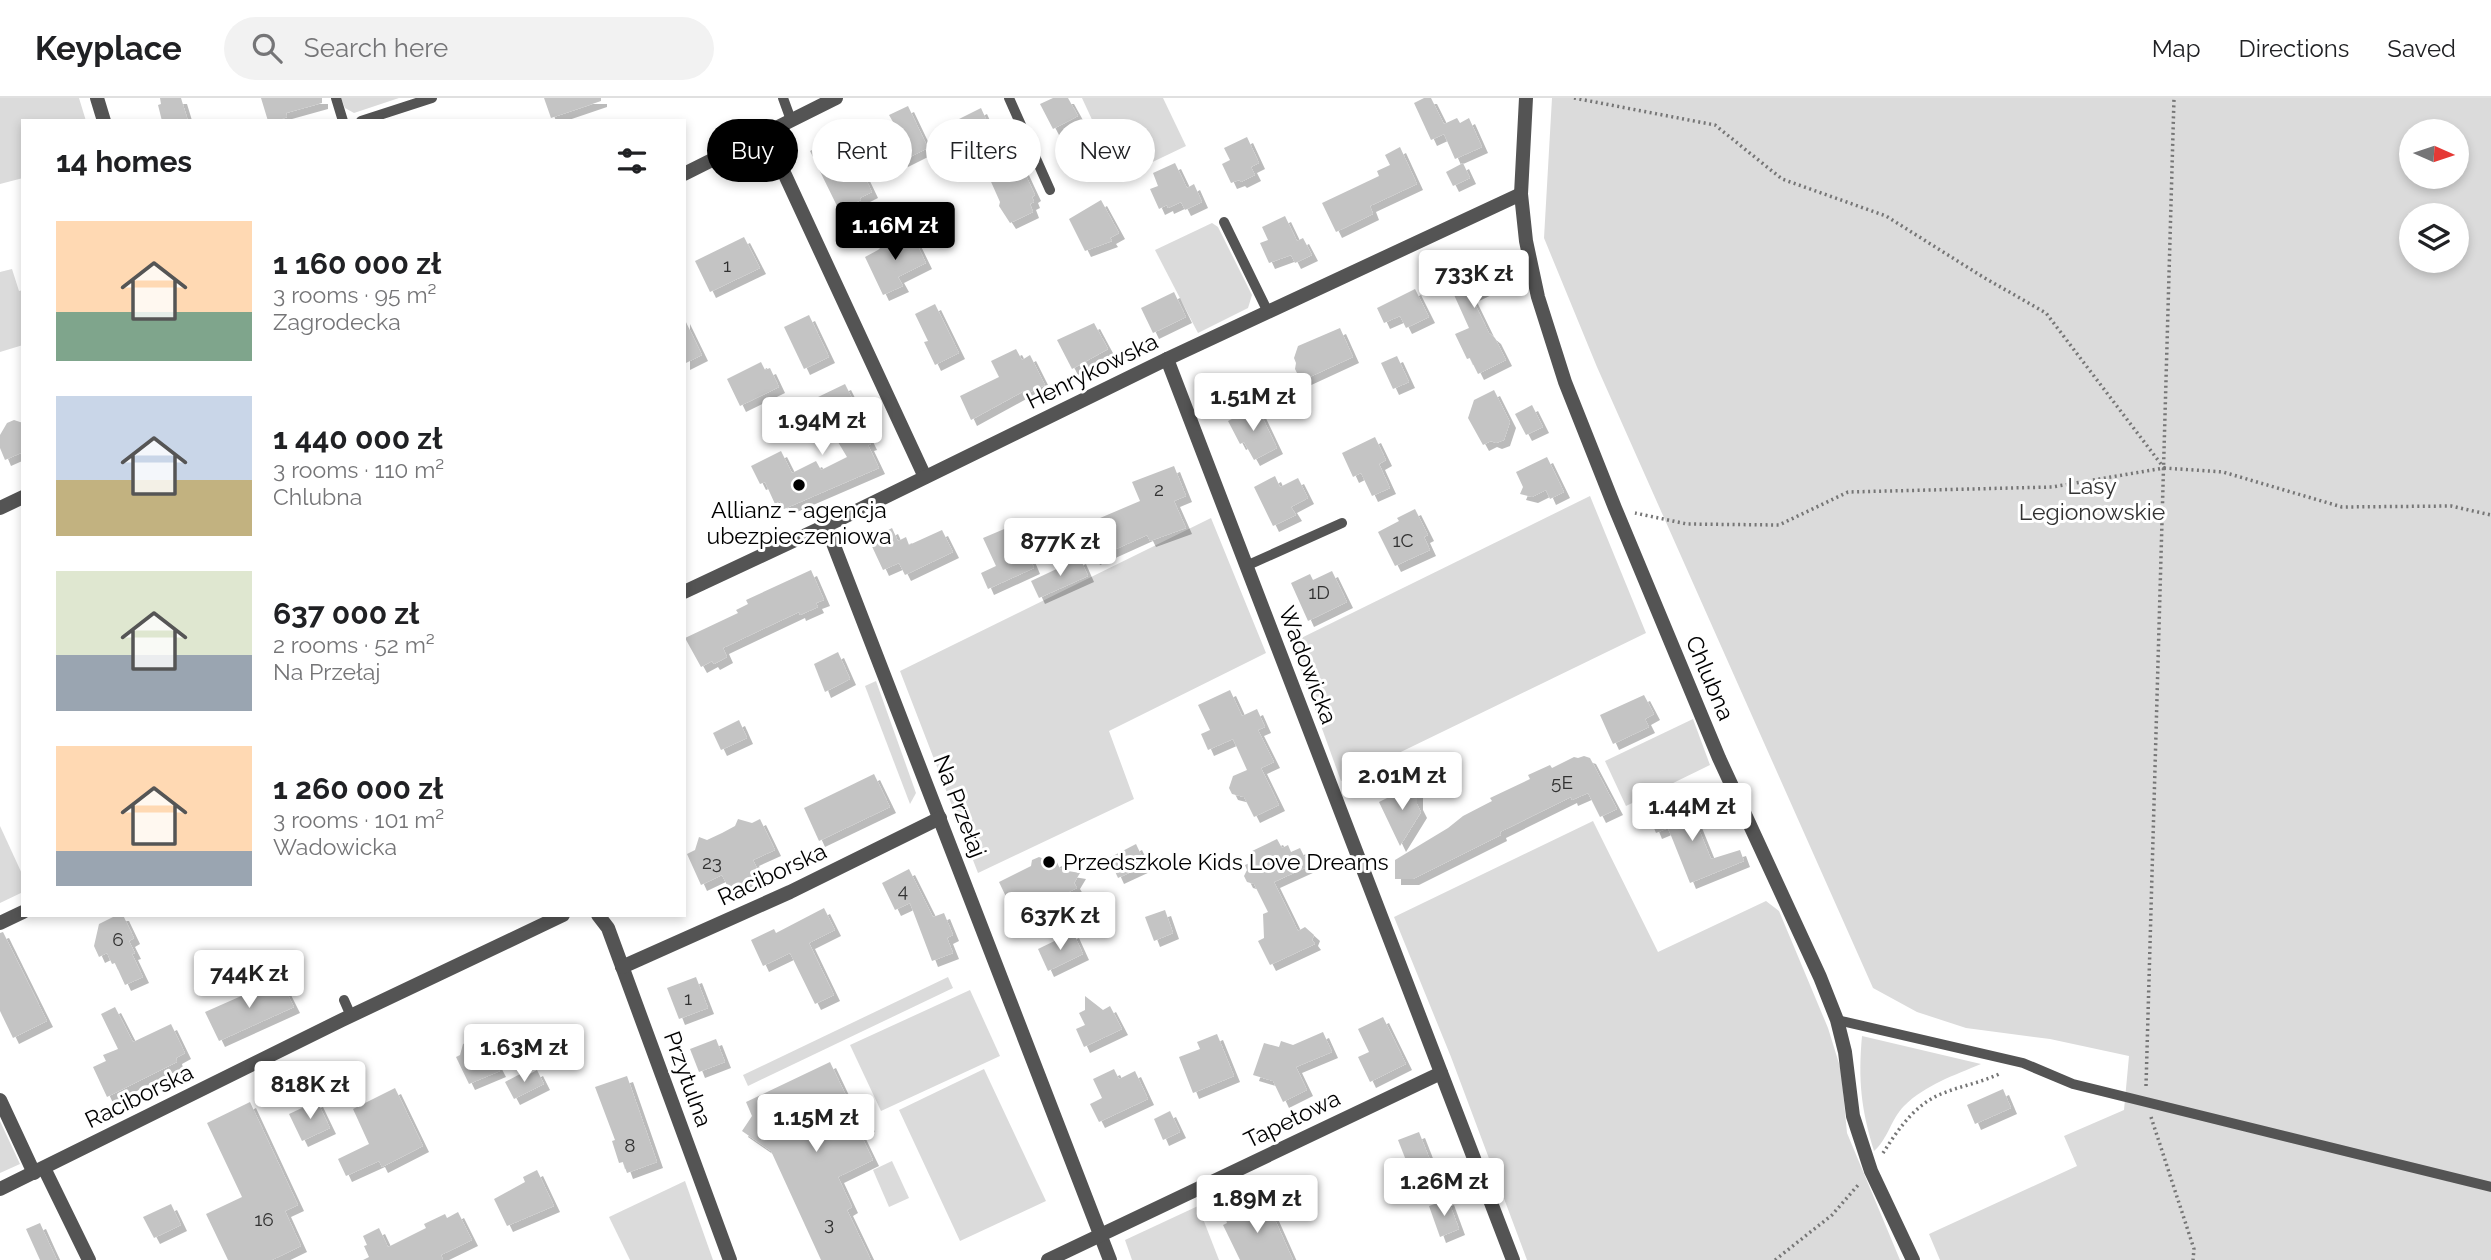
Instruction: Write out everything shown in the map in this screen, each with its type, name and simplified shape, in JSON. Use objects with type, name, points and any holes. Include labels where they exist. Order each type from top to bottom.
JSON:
[{"type":"street","points":[[97,98],[103,119]]},
{"type":"street","points":[[793,119],[836,98]]},
{"type":"street","name":"Chlubna","points":[[1526,98],[1521,194],[1526,241],[1538,297],[1565,382],[1719,758],[1820,977],[1837,1020],[1845,1052],[1853,1116],[1871,1171],[1913,1260]]},
{"type":"street","points":[[686,173],[707,163]]},
{"type":"street","points":[[788,182],[925,477]]},
{"type":"street","name":"Henrykowska","points":[[686,591],[826,526],[1167,359],[1521,194]]},
{"type":"street","name":"Wadowicka","points":[[1167,359],[1513,1260]]},
{"type":"street","points":[[0,508],[21,498]]},
{"type":"street","name":"Na Przełaj","points":[[826,526],[1110,1260]]},
{"type":"street","name":"Raciborska","points":[[622,967],[790,892],[940,818]]},
{"type":"street","points":[[0,923],[21,913]]},
{"type":"street","name":"Raciborska","points":[[0,1189],[558,917]]},
{"type":"street","name":"Przytulna","points":[[600,917],[608,928],[730,1260]]},
{"type":"street","name":"Tapetowa","points":[[1048,1260],[1441,1073]]},
{"type":"street","points":[[0,1100],[89,1260]]},
{"type":"lane","points":[[336,98],[342,119]]},
{"type":"lane","points":[[366,119],[432,98]]},
{"type":"lane","points":[[783,98],[791,119]]},
{"type":"lane","points":[[1009,98],[1051,190]]},
{"type":"lane","points":[[1224,222],[1268,312]]},
{"type":"lane","points":[[1246,566],[1342,523]]},
{"type":"lane","points":[[344,1000],[351,1016]]},
{"type":"lane","points":[[1837,1020],[2023,1063],[2073,1084],[2491,1187]]},
{"type":"path","points":[[1574,98],[1714,125],[1782,179],[1886,216],[2046,313],[2164,468]]},
{"type":"path","points":[[2174,98],[2145,1100],[2194,1249],[2193,1260]]},
{"type":"path","points":[[1615,508],[1687,524],[1779,525],[1847,492],[2052,487],[2164,468],[2224,472],[2342,507],[2451,506],[2491,515]]},
{"type":"path","points":[[1775,1260],[1832,1215],[1871,1171],[1903,1122],[1921,1107],[1939,1095],[1980,1083],[2023,1063]]},
{"type":"green space","points":[[0,98],[79,98],[85,119],[21,119],[21,179],[0,184]]},
{"type":"green space","points":[[341,98],[399,98],[354,113],[345,108]]},
{"type":"green space","points":[[1082,98],[1163,98],[1186,146],[1155,161],[1155,119],[1092,119]]},
{"type":"green space","name":"Lasy Legionowskie","points":[[1552,98],[2491,98],[2491,1260],[1940,1260],[1929,1234],[2077,1166],[2064,1136],[2124,1110],[2129,1056],[2050,1039],[1966,1028],[1917,1012],[1873,988],[1597,367],[1544,238]]},
{"type":"green space","points":[[1212,223],[1218,227],[1252,295],[1248,308],[1198,333],[1155,250]]},
{"type":"green space","points":[[12,269],[21,290],[21,346],[0,352],[0,272]]},
{"type":"green space","points":[[1590,496],[1646,633],[1341,781],[1291,643]]},
{"type":"green space","points":[[1211,518],[1266,653],[1109,731],[1134,799],[978,873],[900,671]]},
{"type":"green space","points":[[876,681],[916,793],[910,804],[865,686]]},
{"type":"green space","points":[[1693,719],[1710,765],[1626,806],[1605,761]]},
{"type":"green space","points":[[1593,821],[1658,952],[1766,901],[1779,911],[1828,1028],[1841,1070],[1847,1133],[1900,1260],[1527,1260],[1451,1057],[1394,917]]},
{"type":"green space","points":[[0,826],[21,872],[21,893],[0,903]]},
{"type":"green space","points":[[948,977],[953,988],[748,1086],[743,1075]]},
{"type":"green space","points":[[970,990],[1000,1056],[881,1111],[850,1045]]},
{"type":"green space","points":[[1862,1036],[1981,1064],[1941,1081],[1912,1099],[1900,1111],[1874,1151],[1862,1094]]},
{"type":"green space","points":[[984,1069],[1046,1201],[960,1241],[899,1110]]},
{"type":"green space","points":[[0,1121],[20,1164],[0,1173]]},
{"type":"green space","points":[[892,1161],[909,1198],[889,1207],[873,1170]]},
{"type":"green space","points":[[685,1181],[713,1260],[630,1260],[609,1217]]},
{"type":"green space","points":[[1198,1206],[1219,1260],[1132,1260],[1125,1240]]},
{"type":"building","points":[[160,98],[181,98],[187,119],[162,119],[158,105],[161,104]]},
{"type":"building","points":[[261,98],[322,98],[322,103],[286,113],[287,117],[282,119],[267,119]]},
{"type":"building","points":[[544,98],[601,98],[601,101],[551,118]]},
{"type":"building","points":[[1053,98],[1068,98],[1078,116],[1072,119],[1055,119],[1053,129],[1040,104]]},
{"type":"building","points":[[1431,98],[1444,124],[1457,118],[1460,123],[1469,118],[1482,147],[1455,159],[1444,134],[1431,140],[1414,103]]},
{"type":"building","points":[[908,106],[926,149],[912,156],[912,119],[891,119],[889,115]]},
{"type":"building","points":[[981,108],[986,119],[959,119]]},
{"type":"building","points":[[1247,137],[1259,163],[1251,167],[1255,175],[1241,182],[1239,180],[1231,183],[1222,164],[1230,160],[1224,148]]},
{"type":"building","points":[[1400,147],[1417,184],[1370,206],[1373,214],[1336,232],[1322,203],[1379,176],[1377,171],[1390,165],[1385,155]]},
{"type":"building","points":[[1175,163],[1187,188],[1194,184],[1202,202],[1185,210],[1181,202],[1159,209],[1150,189],[1158,186],[1155,172]]},
{"type":"building","points":[[1463,163],[1470,178],[1453,186],[1446,172]]},
{"type":"building","points":[[825,182],[867,182],[872,192],[839,210]]},
{"type":"building","points":[[991,182],[1029,182],[1035,195],[1032,197],[1034,202],[1030,204],[1033,212],[1010,223],[999,206],[1000,202]]},
{"type":"building","points":[[1101,200],[1119,233],[1110,238],[1112,241],[1085,251],[1069,219]]},
{"type":"building","points":[[1285,216],[1297,241],[1303,238],[1312,255],[1295,263],[1291,255],[1269,263],[1260,243],[1268,240],[1262,227]]},
{"type":"building","points":[[912,234],[926,263],[898,277],[903,286],[883,295],[865,257],[885,243]]},
{"type":"building","points":[[744,237],[760,268],[710,292],[695,261]]},
{"type":"building","points":[[1478,252],[1483,261],[1490,262],[1494,270],[1490,277],[1494,285],[1471,296],[1456,263]]},
{"type":"building","points":[[1454,260],[1489,333],[1495,338],[1506,360],[1478,374],[1455,334],[1469,328],[1441,266]]},
{"type":"building","points":[[1415,289],[1429,317],[1406,328],[1400,316],[1384,323],[1377,308]]},
{"type":"building","points":[[1174,292],[1186,317],[1153,333],[1141,308]]},
{"type":"building","points":[[935,304],[959,353],[935,365],[924,342],[928,341],[915,314]]},
{"type":"building","points":[[809,315],[829,357],[804,369],[784,327]]},
{"type":"building","points":[[686,322],[702,355],[686,363]]},
{"type":"building","points":[[1094,323],[1108,349],[1072,369],[1057,340]]},
{"type":"building","points":[[1340,328],[1353,357],[1301,381],[1295,369],[1294,358],[1298,346]]},
{"type":"building","points":[[1016,349],[1022,360],[1030,355],[1045,385],[1026,394],[1024,391],[971,420],[960,396],[999,377],[991,361]]},
{"type":"building","points":[[1397,356],[1409,382],[1393,389],[1381,363]]},
{"type":"building","points":[[761,362],[765,370],[770,368],[779,387],[740,406],[727,379]]},
{"type":"building","points":[[845,384],[860,414],[857,415],[879,468],[784,509],[780,501],[775,504],[765,482],[760,484],[751,466],[781,451],[792,473],[816,461],[821,470],[847,457],[818,397]]},
{"type":"building","points":[[1494,390],[1510,422],[1504,440],[1483,445],[1468,418],[1474,400]]},
{"type":"building","points":[[1532,405],[1543,427],[1526,435],[1515,414]]},
{"type":"building","points":[[1257,406],[1277,448],[1254,460],[1244,442],[1240,444],[1228,421]]},
{"type":"building","points":[[14,420],[21,422],[21,453],[5,460],[0,448],[0,435],[7,423]]},
{"type":"building","points":[[1375,437],[1386,460],[1379,464],[1390,488],[1372,496],[1361,473],[1353,477],[1342,453]]},
{"type":"building","points":[[1547,457],[1564,492],[1550,499],[1546,490],[1532,497],[1520,494],[1523,487],[1516,472]]},
{"type":"building","points":[[1174,466],[1186,496],[1174,501],[1186,528],[1150,541],[1147,535],[1094,559],[1087,543],[1101,537],[1093,521],[1140,501],[1132,482]]},
{"type":"building","points":[[1275,476],[1280,487],[1298,478],[1308,498],[1291,507],[1296,515],[1273,526],[1254,487]]},
{"type":"building","points":[[1415,509],[1428,535],[1424,537],[1430,550],[1395,566],[1378,532]]},
{"type":"building","points":[[1009,527],[1015,541],[1018,540],[1021,546],[1024,544],[1034,568],[988,589],[981,573],[996,566],[983,538]]},
{"type":"building","points":[[892,528],[898,541],[906,537],[909,545],[942,530],[953,552],[905,575],[899,563],[883,570],[869,540]]},
{"type":"building","points":[[1080,558],[1088,576],[1039,598],[1031,581]]},
{"type":"building","points":[[811,570],[824,600],[816,603],[818,607],[800,615],[799,612],[723,648],[727,657],[701,667],[686,638],[738,613],[736,610],[748,604],[746,600]]},
{"type":"building","points":[[1332,571],[1347,602],[1308,621],[1291,583],[1310,574],[1313,580]]},
{"type":"building","points":[[838,652],[850,679],[825,692],[814,664]]},
{"type":"building","points":[[1230,690],[1242,716],[1257,709],[1265,727],[1258,730],[1274,762],[1261,768],[1279,805],[1254,817],[1244,797],[1232,794],[1229,788],[1233,776],[1247,770],[1233,739],[1208,750],[1201,734],[1210,730],[1198,705]]},
{"type":"building","points":[[1644,695],[1654,714],[1645,719],[1649,727],[1613,744],[1600,715]]},
{"type":"building","points":[[739,720],[747,738],[721,750],[713,733]]},
{"type":"building","points":[[1574,757],[1590,758],[1617,809],[1600,817],[1588,793],[1572,800],[1571,797],[1413,879],[1395,879],[1395,860],[1463,816],[1492,801],[1490,798],[1530,779],[1528,775],[1550,765],[1552,768]]},
{"type":"building","points":[[874,774],[890,807],[819,841],[804,808]]},
{"type":"building","points":[[1397,788],[1417,789],[1417,804],[1421,812],[1400,846],[1379,802],[1397,793]]},
{"type":"building","points":[[1691,801],[1697,816],[1694,817],[1711,859],[1740,850],[1744,861],[1690,883],[1668,828],[1656,833],[1650,818]]},
{"type":"building","points":[[738,819],[752,823],[760,819],[775,850],[753,860],[760,874],[729,889],[722,875],[701,885],[687,854],[695,850],[699,837],[707,840],[735,826]]},
{"type":"building","points":[[1277,839],[1282,848],[1288,845],[1291,852],[1300,848],[1309,866],[1274,882],[1298,931],[1305,927],[1314,935],[1312,940],[1315,944],[1270,965],[1258,941],[1264,938],[1263,914],[1268,912],[1254,884],[1247,882],[1244,876],[1247,870],[1245,865],[1254,861],[1250,852]]},
{"type":"building","points":[[1136,844],[1146,865],[1118,878],[1109,858]]},
{"type":"building","points":[[1039,857],[1052,862],[1056,860],[1060,869],[1066,866],[1068,871],[1080,873],[1074,883],[1077,888],[1061,896],[1062,900],[1053,906],[1018,922],[999,882],[1031,866],[1032,860]]},
{"type":"building","points":[[909,869],[933,917],[944,913],[953,935],[947,938],[953,953],[932,961],[910,903],[895,910],[882,883]]},
{"type":"building","points":[[824,908],[835,930],[809,943],[834,995],[815,1004],[790,953],[763,966],[751,940],[774,929],[776,933]]},
{"type":"building","points":[[1165,910],[1173,933],[1154,941],[1145,917]]},
{"type":"building","points":[[113,917],[124,917],[134,938],[129,941],[135,953],[132,954],[143,977],[125,985],[107,953],[99,957],[94,946],[99,924]]},
{"type":"building","points":[[3,932],[47,1021],[13,1038],[0,1011],[0,933]]},
{"type":"building","points":[[1073,932],[1083,954],[1048,971],[1038,949]]},
{"type":"building","points":[[696,977],[708,1008],[679,1019],[667,988]]},
{"type":"building","points":[[273,982],[277,990],[284,987],[294,1007],[219,1041],[205,1012]]},
{"type":"building","points":[[1085,996],[1103,1010],[1110,1006],[1122,1029],[1084,1047],[1076,1029],[1085,1025],[1079,1013],[1085,1010]]},
{"type":"building","points":[[115,1007],[133,1042],[171,1024],[185,1053],[176,1058],[177,1062],[107,1097],[93,1067],[106,1061],[103,1055],[118,1049],[101,1014]]},
{"type":"building","points":[[1383,1017],[1406,1064],[1370,1082],[1358,1057],[1369,1052],[1358,1029]]},
{"type":"building","points":[[1323,1032],[1332,1052],[1296,1067],[1307,1090],[1283,1102],[1273,1081],[1253,1075],[1264,1043],[1279,1047],[1281,1041],[1293,1045]]},
{"type":"building","points":[[1217,1034],[1234,1076],[1193,1093],[1179,1057],[1200,1049],[1197,1042]]},
{"type":"building","points":[[716,1039],[725,1062],[699,1072],[690,1049]]},
{"type":"building","points":[[470,1041],[480,1045],[485,1042],[500,1071],[469,1084],[456,1057],[460,1055],[463,1044]]},
{"type":"building","points":[[830,1062],[850,1104],[857,1100],[869,1126],[859,1131],[873,1160],[838,1177],[852,1207],[847,1210],[871,1260],[821,1260],[771,1151],[742,1131],[752,1116],[746,1102]]},
{"type":"building","points":[[1114,1069],[1119,1079],[1135,1071],[1148,1099],[1099,1122],[1090,1104],[1102,1098],[1093,1079]]},
{"type":"building","points":[[537,1070],[544,1084],[514,1099],[505,1082],[522,1073],[524,1077]]},
{"type":"building","points":[[627,1076],[657,1162],[627,1173],[623,1162],[619,1163],[612,1141],[615,1140],[595,1087]]},
{"type":"building","points":[[395,1088],[423,1146],[382,1167],[379,1161],[346,1176],[338,1159],[369,1144],[353,1109]]},
{"type":"building","points":[[2003,1089],[2011,1108],[1975,1124],[1967,1105]]},
{"type":"building","points":[[317,1101],[330,1128],[302,1141],[289,1114]]},
{"type":"building","points":[[250,1102],[298,1205],[285,1211],[301,1246],[272,1260],[228,1260],[206,1214],[242,1197],[207,1123]]},
{"type":"building","points":[[1170,1111],[1180,1132],[1163,1140],[1154,1119]]},
{"type":"building","points":[[1419,1132],[1430,1160],[1409,1168],[1398,1140]]},
{"type":"building","points":[[537,1170],[554,1206],[507,1226],[494,1199],[525,1182],[523,1177]]},
{"type":"building","points":[[1448,1199],[1459,1229],[1440,1237],[1429,1206]]},
{"type":"building","points":[[1262,1203],[1263,1206],[1268,1204],[1293,1260],[1240,1260],[1223,1225],[1227,1223],[1226,1220]]},
{"type":"building","points":[[171,1204],[181,1225],[154,1238],[143,1217]]},
{"type":"building","points":[[458,1212],[472,1240],[441,1255],[443,1260],[363,1260],[369,1257],[363,1236],[379,1228],[388,1247],[426,1228],[424,1224],[445,1214],[447,1218]]},
{"type":"building","points":[[40,1223],[57,1260],[40,1260],[26,1229]]},
{"type":"place","name":"Allianz - agencja ubezpieczeniowa","points":[[799,485]]},
{"type":"place","name":"Przedszkole Kids Love Dreams","points":[[1049,862]]}]
